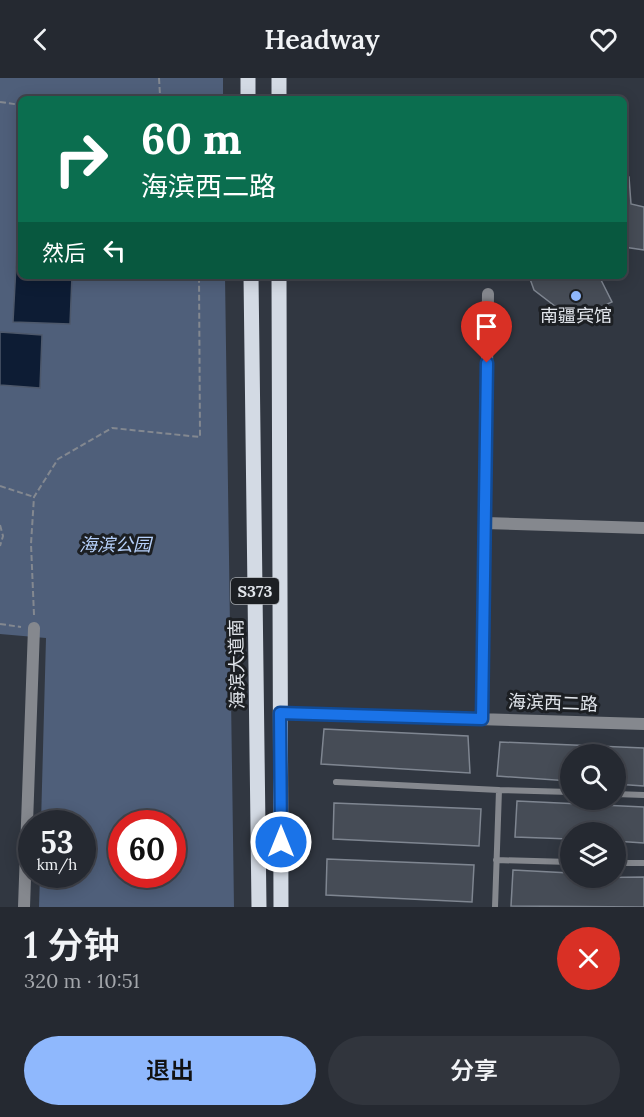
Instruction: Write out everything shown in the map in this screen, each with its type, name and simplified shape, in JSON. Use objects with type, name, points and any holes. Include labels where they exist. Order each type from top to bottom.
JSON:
[{"type":"main road","points":[[248,78],[248,96]]},
{"type":"main road","points":[[279,78],[279,96]]},
{"type":"main road","name":"海滨大道南","points":[[251,279],[259,907]]},
{"type":"main road","name":"S373","points":[[279,279],[281,907]]},
{"type":"street","points":[[482,719],[488,294]]},
{"type":"street","points":[[485,523],[644,528]]},
{"type":"street","points":[[24,907],[34,628]]},
{"type":"street","name":"海滨西二路","points":[[280,713],[644,724]]},
{"type":"lane","points":[[336,782],[560,792]]},
{"type":"lane","points":[[495,907],[499,790]]},
{"type":"lane","points":[[626,794],[644,795]]},
{"type":"lane","points":[[496,860],[560,862]]},
{"type":"lane","points":[[626,863],[644,863]]},
{"type":"path","points":[[145,96],[160,95],[159,78]]},
{"type":"path","points":[[0,102],[18,105]]},
{"type":"path","points":[[0,624],[34,628],[31,544],[34,497],[58,459],[112,428],[200,437],[199,279]]},
{"type":"path","points":[[0,486],[34,497]]},
{"type":"path","points":[[0,525],[3,536],[0,546]]},
{"type":"green space","name":"海滨公园","points":[[0,78],[223,78],[223,96],[18,96],[18,279],[225,279],[234,907],[39,907],[40,888],[96,888],[96,810],[41,810],[46,638],[0,634]]},
{"type":"shaded area","points":[[18,227],[18,279],[72,279],[70,324],[13,322]]},
{"type":"shaded area","points":[[0,332],[42,335],[40,388],[0,385]]},
{"type":"building","points":[[627,177],[629,177],[631,204],[644,207],[644,250],[627,247]]},
{"type":"building","name":"南疆宾馆","points":[[530,279],[600,279],[612,302],[573,320],[534,290]]},
{"type":"building","points":[[324,729],[468,736],[470,773],[321,764]]},
{"type":"building","points":[[500,742],[560,744],[560,780],[497,776]]},
{"type":"building","points":[[626,747],[644,748],[644,786],[626,785]]},
{"type":"building","points":[[517,801],[560,803],[560,810],[626,810],[626,806],[644,807],[644,843],[626,842],[626,822],[560,822],[560,839],[515,837]]},
{"type":"building","points":[[334,803],[481,809],[479,846],[333,839]]},
{"type":"building","points":[[327,859],[474,865],[472,902],[326,895]]},
{"type":"building","points":[[513,870],[560,872],[560,888],[626,888],[626,877],[644,877],[644,907],[511,906]]},
{"type":"place","name":"南疆宾馆","points":[[576,296]]},
{"type":"route","points":[[281,842],[280,713],[482,719],[487,363]]}]
